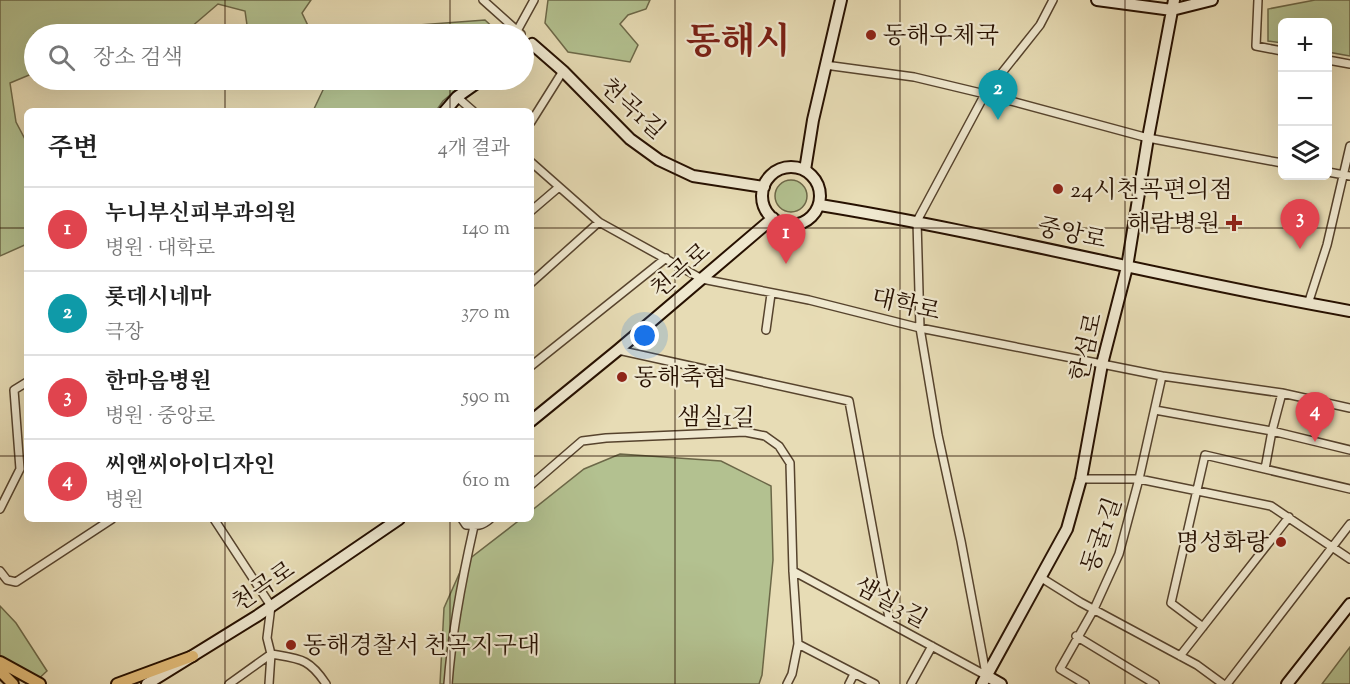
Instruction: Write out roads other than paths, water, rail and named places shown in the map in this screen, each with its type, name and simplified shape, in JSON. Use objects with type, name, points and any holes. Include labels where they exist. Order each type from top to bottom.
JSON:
[{"type":"main road","points":[[117,684],[193,656]]},
{"type":"main road","points":[[0,662],[40,684]]},
{"type":"main road","points":[[0,671],[13,684]]},
{"type":"street","points":[[483,0],[508,24]]},
{"type":"street","points":[[527,24],[534,0]]},
{"type":"street","points":[[805,170],[825,65],[841,0]]},
{"type":"street","points":[[984,680],[961,541],[938,435],[920,328],[917,221],[986,94],[1040,25],[1053,0]]},
{"type":"street","points":[[1097,0],[1173,5],[1212,0]]},
{"type":"street","points":[[1258,0],[1256,46],[1278,50]]},
{"type":"street","name":"한섬로","points":[[984,680],[1067,529],[1081,478],[1102,364],[1126,267],[1173,5]]},
{"type":"street","name":"천곡1길","points":[[534,48],[564,71],[630,139],[659,160],[693,176],[764,187]]},
{"type":"street","points":[[1332,61],[1350,64]]},
{"type":"street","points":[[825,65],[914,77],[1148,138],[1278,162]]},
{"type":"street","points":[[534,117],[564,71]]},
{"type":"street","points":[[448,108],[467,90]]},
{"type":"street","points":[[457,97],[470,108]]},
{"type":"street","points":[[1308,304],[1347,175],[1350,146]]},
{"type":"street","name":"대학로","points":[[534,165],[599,222],[702,279],[809,300],[920,328],[1162,376],[1282,393],[1350,408]]},
{"type":"street","points":[[795,167],[805,170],[817,181],[820,190],[820,205],[814,215],[799,225],[787,225],[772,218],[763,203],[764,187],[769,177],[782,168],[795,167]]},
{"type":"street","points":[[1332,173],[1347,175]]},
{"type":"street","points":[[534,208],[559,187]]},
{"type":"street","name":"중앙로","points":[[820,205],[917,221],[1126,267],[1350,311]]},
{"type":"street","name":"천곡로","points":[[534,419],[772,218]]},
{"type":"street","points":[[534,280],[599,222]]},
{"type":"street","points":[[534,360],[666,258]]},
{"type":"street","points":[[766,330],[771,294]]},
{"type":"street","points":[[618,350],[849,401],[890,623]]},
{"type":"street","name":"동굴1길","points":[[1085,684],[1060,669],[1076,636],[1094,609],[1119,554],[1139,479],[1162,376]]},
{"type":"street","points":[[0,509],[21,469],[14,390],[24,384]]},
{"type":"street","points":[[1265,470],[1282,393]]},
{"type":"street","points":[[1155,410],[1272,431],[1350,450]]},
{"type":"street","name":"샘실1길","points":[[534,482],[582,441],[745,432],[765,436],[779,446],[790,463],[798,644],[792,674],[787,684]]},
{"type":"street","points":[[1203,627],[1171,603],[1204,455],[1350,489]]},
{"type":"street","points":[[1081,478],[1139,479],[1271,506],[1350,559]]},
{"type":"street","points":[[1180,656],[1289,518]]},
{"type":"street","points":[[0,571],[7,580],[16,582],[107,522]]},
{"type":"street","points":[[216,522],[271,606],[267,638],[271,654],[269,684]]},
{"type":"street","name":"천곡로","points":[[147,684],[271,606],[395,522]]},
{"type":"street","points":[[464,522],[466,525],[474,526],[482,526],[487,522]]},
{"type":"street","points":[[1040,577],[1094,609],[1197,664],[1222,684],[1334,547],[1350,524]]},
{"type":"street","points":[[448,684],[451,642],[474,526]]},
{"type":"street","name":"샘실3길","points":[[793,571],[932,646],[911,684]]},
{"type":"street","points":[[1287,684],[1350,604]]},
{"type":"street","points":[[1076,636],[1155,684]]},
{"type":"street","points":[[798,644],[875,684]]},
{"type":"street","points":[[932,646],[984,680],[1001,684]]},
{"type":"street","points":[[229,684],[271,654],[302,659],[319,673],[326,684]]},
{"type":"street","points":[[161,684],[193,656]]},
{"type":"street","points":[[849,684],[854,674]]},
{"type":"place","name":"동해우체국","points":[[871,35]]},
{"type":"place","name":"롯데시네마","points":[[998,120]]},
{"type":"place","name":"24시천곡편의점","points":[[1058,189]]},
{"type":"place","name":"해람병원","points":[[1234,223]]},
{"type":"place","name":"한마음병원","points":[[1300,249]]},
{"type":"place","name":"누니부신피부과의원","points":[[786,264]]},
{"type":"place","name":"동해축협","points":[[622,377]]},
{"type":"place","name":"씨앤씨아이디자인","points":[[1315,442]]},
{"type":"place","name":"명성화랑","points":[[1281,542]]},
{"type":"place","name":"동해경찰서 천곡지구대","points":[[291,645]]},
{"type":"district","name":"동해시","points":[[738,40]]}]
